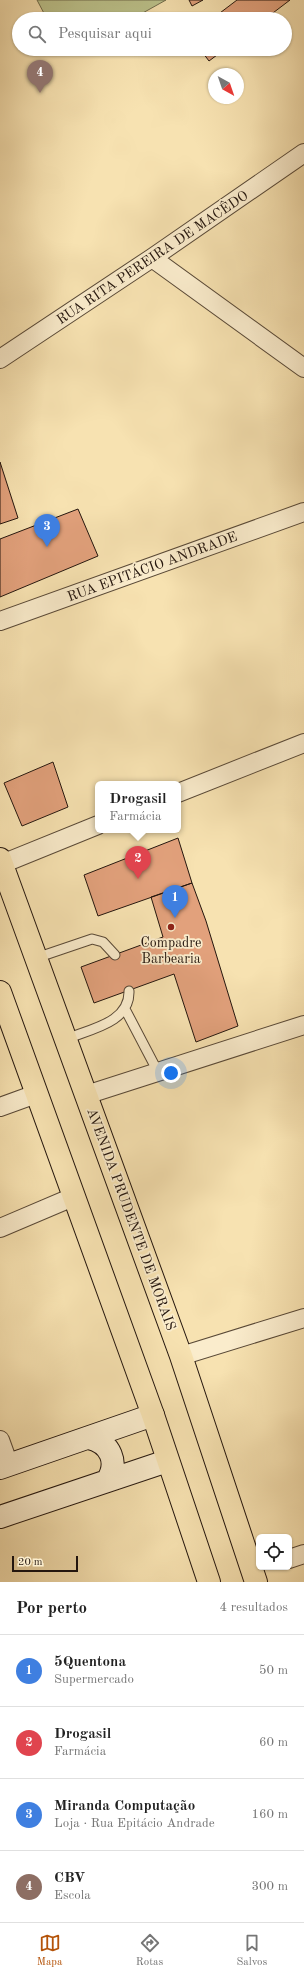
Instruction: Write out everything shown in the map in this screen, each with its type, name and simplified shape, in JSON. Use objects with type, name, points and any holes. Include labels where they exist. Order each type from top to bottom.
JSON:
[{"type":"main road","name":"AVENIDA PRUDENTE DE MORAIS","points":[[1,861],[182,1356],[258,1573]]},
{"type":"main road","points":[[0,992],[153,1415],[167,1461],[209,1582]]},
{"type":"main road","points":[[4,1467],[153,1415]]},
{"type":"main road","points":[[89,1438],[101,1442],[110,1450],[113,1466],[112,1474],[107,1481]]},
{"type":"main road","points":[[0,1517],[167,1461]]},
{"type":"street","name":"RUA RITA PEREIRA DE MACÊDO","points":[[0,359],[152,258],[304,153]]},
{"type":"street","points":[[152,258],[304,368]]},
{"type":"street","name":"RUA EPITÁCIO ANDRADE","points":[[0,621],[304,512]]},
{"type":"street","points":[[181,792],[304,743]]},
{"type":"street","points":[[1,861],[95,826]]},
{"type":"street","points":[[86,1095],[304,1025]]},
{"type":"street","points":[[0,1107],[36,1094]]},
{"type":"street","points":[[0,1228],[73,1196]]},
{"type":"street","points":[[182,1356],[304,1318]]},
{"type":"street","points":[[0,1440],[4,1467]]},
{"type":"street","points":[[292,1558],[304,1554]]},
{"type":"lane","points":[[36,958],[92,939],[103,942],[115,955]]},
{"type":"lane","points":[[66,1039],[116,1019],[125,1009],[129,1000],[129,991]]},
{"type":"lane","points":[[125,1009],[158,1072]]},
{"type":"green space","points":[[37,0],[166,0],[145,12],[43,12]]},
{"type":"building","points":[[189,0],[203,0],[192,6]]},
{"type":"building","points":[[237,0],[290,0],[274,12],[221,12]]},
{"type":"building","points":[[205,56],[216,56],[209,61]]},
{"type":"building","points":[[0,462],[18,518],[0,524]]},
{"type":"building","points":[[78,509],[98,556],[0,597],[0,539]]},
{"type":"building","points":[[53,762],[68,807],[22,826],[4,783]]},
{"type":"building","points":[[178,838],[192,883],[98,916],[84,875]]},
{"type":"building","points":[[192,883],[206,921],[238,1026],[196,1042],[174,974],[94,1003],[81,967],[163,937],[151,897]]},
{"type":"place","name":"CBV","points":[[40,93]]},
{"type":"place","name":"Miranda Computação","points":[[47,547]]},
{"type":"place","name":"Drogasil","points":[[138,879]]},
{"type":"place","name":"5Quentona","points":[[175,918]]},
{"type":"place","name":"Compadre Barbearia","points":[[171,927]]}]
